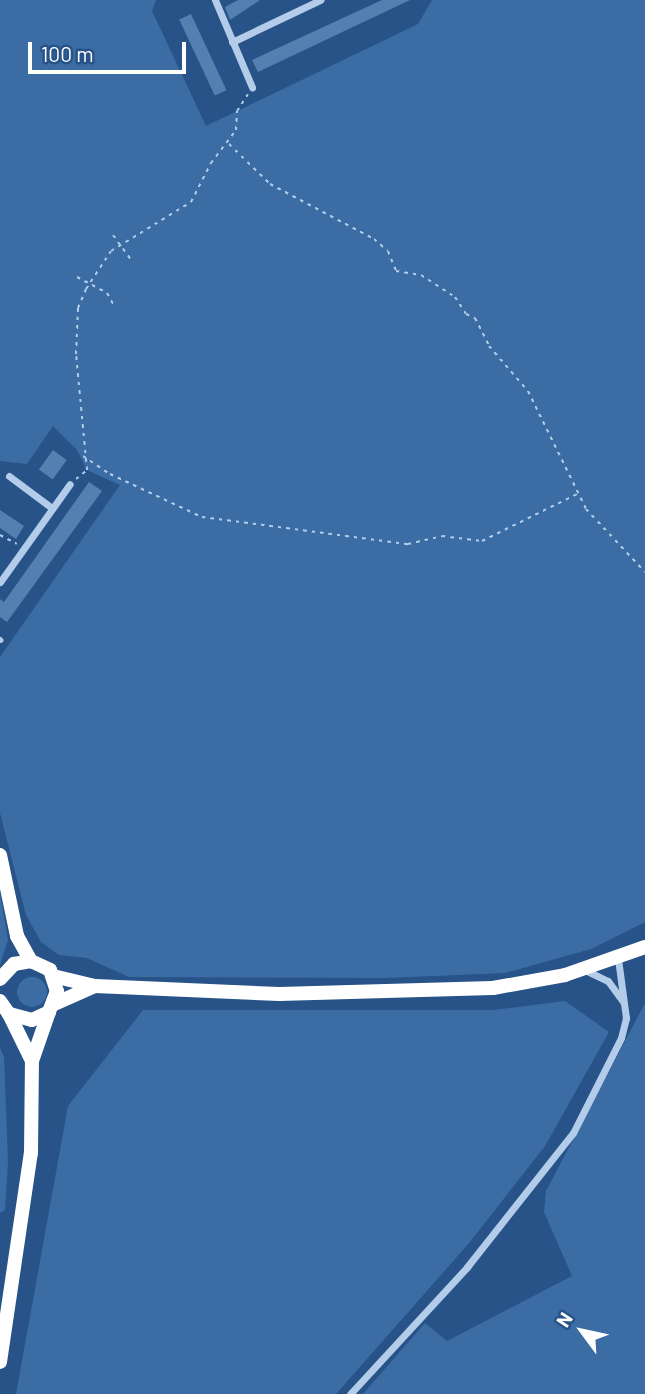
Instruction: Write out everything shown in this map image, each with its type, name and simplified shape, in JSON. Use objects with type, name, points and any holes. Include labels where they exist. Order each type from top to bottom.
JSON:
[{"type":"highway","points":[[0,855],[17,936],[32,961],[53,976],[95,986],[279,994],[493,988],[584,970],[645,947]]},
{"type":"highway","points":[[4,973],[17,936]]},
{"type":"highway","points":[[4,973],[32,961]]},
{"type":"highway","points":[[0,1362],[31,1153],[32,1061],[52,1008],[53,976]]},
{"type":"highway","points":[[3,1006],[32,1020],[95,986]]},
{"type":"highway","points":[[3,1006],[32,1061]]},
{"type":"street","points":[[215,0],[252,87]]},
{"type":"street","points":[[232,42],[320,0]]},
{"type":"street","points":[[9,476],[52,508]]},
{"type":"street","points":[[0,582],[70,484]]},
{"type":"street","points":[[350,1394],[548,1169],[573,1133],[621,1038],[625,1005],[618,959]]},
{"type":"street","points":[[584,970],[608,981],[625,1005]]},
{"type":"path","points":[[70,484],[87,470],[83,456],[83,399],[76,354],[78,308],[89,283],[120,244],[191,202],[211,163],[229,144],[236,130],[237,111],[252,87]]},
{"type":"path","points":[[229,144],[271,184],[374,239],[388,251],[396,271],[421,275],[455,297],[466,314],[475,318],[512,377],[528,391],[577,494],[645,572]]},
{"type":"path","points":[[113,234],[133,262]]},
{"type":"path","points":[[77,277],[107,293],[113,304]]},
{"type":"path","points":[[83,456],[110,474],[202,517],[408,544],[442,536],[482,541],[577,494]]},
{"type":"path","points":[[0,534],[23,548]]},
{"type":"shaded area","points":[[0,0],[156,0],[152,11],[206,126],[418,24],[432,0],[645,0],[645,922],[591,949],[505,973],[387,978],[129,977],[87,958],[59,955],[41,942],[26,915],[0,813],[0,657],[120,485],[87,470],[77,450],[53,426],[27,464],[0,461]]},
{"type":"shaded area","points":[[0,893],[8,940],[0,965]]},
{"type":"shaded area","points":[[32,977],[43,981],[47,992],[43,1003],[32,1007],[21,1003],[17,992],[21,981]]},
{"type":"shaded area","points":[[565,1001],[609,1032],[545,1146],[470,1242],[336,1394],[16,1394],[68,1106],[143,1010],[493,1010]]},
{"type":"shaded area","points":[[645,1003],[645,1394],[363,1394],[425,1323],[447,1341],[572,1276],[544,1212],[546,1191]]},
{"type":"shaded area","points":[[0,1048],[4,1057],[8,1162],[5,1210],[0,1213]]},
{"type":"building","points":[[238,0],[260,0],[230,20],[225,7]]},
{"type":"building","points":[[382,0],[410,0],[258,72],[252,60]]},
{"type":"building","points":[[191,14],[226,90],[215,96],[179,19]]},
{"type":"building","points":[[53,450],[67,460],[53,479],[39,469]]},
{"type":"building","points":[[89,482],[102,491],[7,622],[0,617],[0,599],[4,602]]},
{"type":"building","points":[[0,510],[24,526],[16,539],[0,528]]}]
